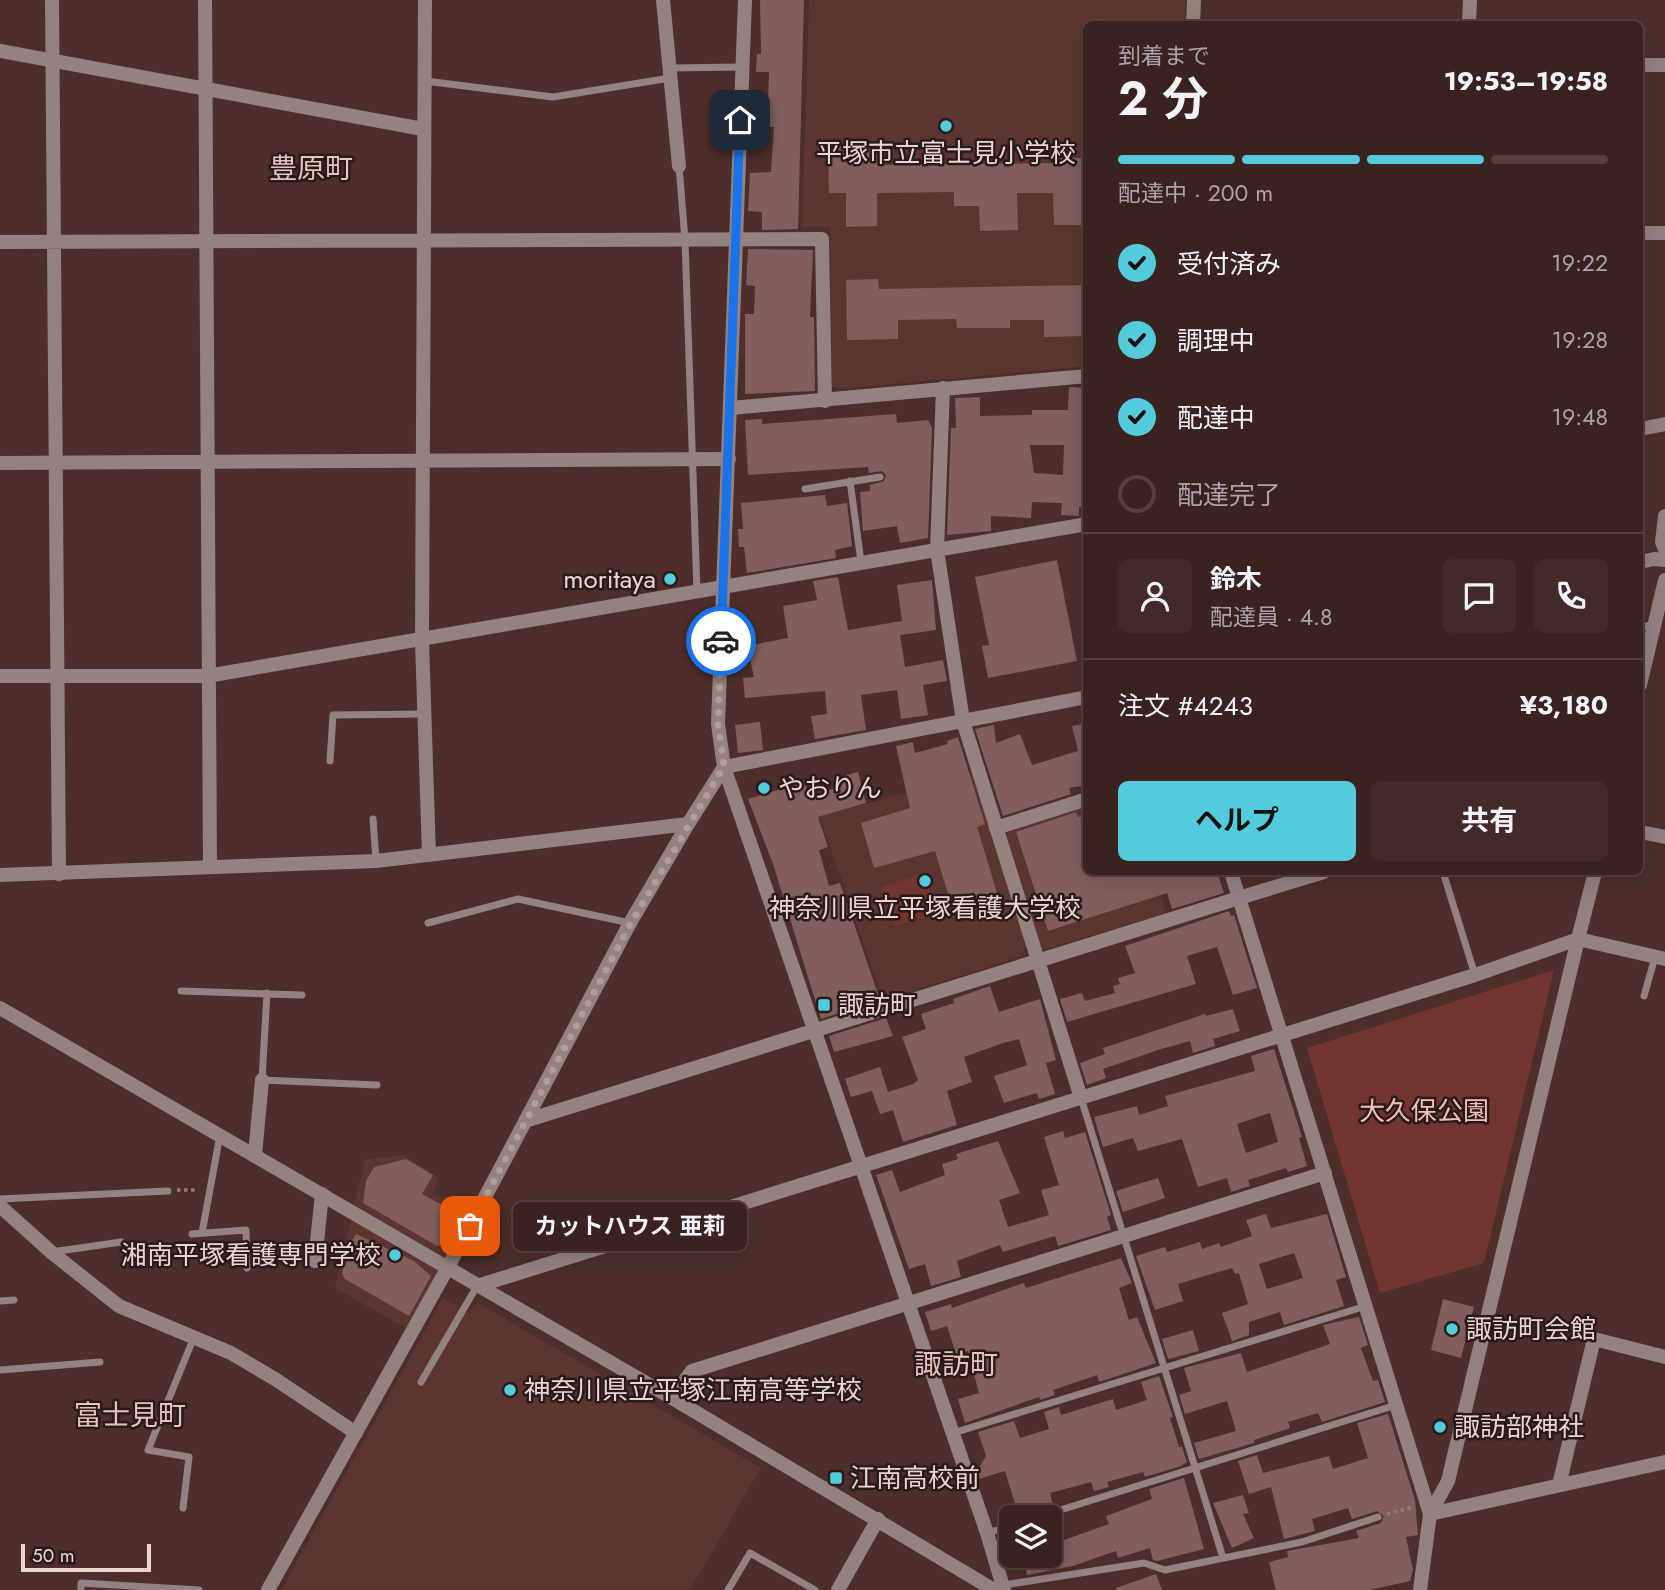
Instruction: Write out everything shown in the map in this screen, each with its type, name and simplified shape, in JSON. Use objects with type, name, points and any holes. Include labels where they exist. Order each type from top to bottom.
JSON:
[{"type":"street","points":[[52,0],[59,874]]},
{"type":"street","points":[[205,0],[210,867]]},
{"type":"street","points":[[425,0],[423,129],[426,240],[422,641],[429,855]]},
{"type":"street","points":[[663,0],[679,166]]},
{"type":"street","points":[[745,0],[718,724],[724,766],[987,1533],[1000,1588]]},
{"type":"street","points":[[1193,21],[1194,0]]},
{"type":"street","points":[[1469,21],[1470,0]]},
{"type":"street","points":[[0,51],[423,129]]},
{"type":"street","points":[[1643,65],[1665,65]]},
{"type":"street","points":[[1643,233],[1665,233]]},
{"type":"street","points":[[0,242],[822,239],[825,401]]},
{"type":"street","points":[[731,408],[1083,376]]},
{"type":"street","points":[[943,388],[937,550],[963,721],[1081,1098]]},
{"type":"street","points":[[1643,428],[1665,424]]},
{"type":"street","points":[[0,463],[729,459]]},
{"type":"street","points":[[1665,516],[1662,542],[1665,549]]},
{"type":"street","points":[[0,676],[207,676],[422,641],[1083,525]]},
{"type":"street","points":[[1643,561],[1665,560]]},
{"type":"street","points":[[1643,660],[1647,626],[1665,580]]},
{"type":"street","points":[[268,1590],[447,1269],[631,923],[724,766],[1083,698]]},
{"type":"street","points":[[996,828],[1083,800]]},
{"type":"street","points":[[0,875],[376,861],[688,824]]},
{"type":"street","points":[[1643,833],[1665,837]]},
{"type":"street","points":[[1232,875],[1429,1508],[1417,1589]]},
{"type":"street","points":[[528,1120],[1314,875]]},
{"type":"street","points":[[1429,1508],[1448,1481],[1594,875]]},
{"type":"street","points":[[477,1286],[1475,975],[1578,939],[1660,958]]},
{"type":"street","points":[[0,1009],[1000,1588]]},
{"type":"street","points":[[255,1155],[262,1080]]},
{"type":"street","points":[[672,1398],[692,1371],[1325,1172]]},
{"type":"street","points":[[315,1261],[322,1195]]},
{"type":"street","points":[[0,1206],[51,1252],[119,1306],[194,1337],[275,1379],[356,1433]]},
{"type":"street","points":[[1559,1485],[1594,1339],[1665,1357]]},
{"type":"street","points":[[1429,1508],[1559,1485],[1665,1462]]},
{"type":"street","points":[[838,1590],[878,1519]]},
{"type":"lane","points":[[425,81],[553,97],[670,73],[742,67]]},
{"type":"lane","points":[[679,166],[685,240],[697,592]]},
{"type":"lane","points":[[805,489],[880,477]]},
{"type":"lane","points":[[850,481],[861,563]]},
{"type":"lane","points":[[330,761],[333,715],[425,714]]},
{"type":"lane","points":[[373,819],[376,861]]},
{"type":"lane","points":[[1444,875],[1475,975]]},
{"type":"lane","points":[[428,923],[518,899],[631,923]]},
{"type":"lane","points":[[1644,996],[1660,958]]},
{"type":"lane","points":[[181,991],[302,995]]},
{"type":"lane","points":[[267,993],[262,1080],[377,1084]]},
{"type":"lane","points":[[1081,1098],[1223,1558]]},
{"type":"lane","points":[[202,1233],[220,1135]]},
{"type":"lane","points":[[0,1199],[168,1191]]},
{"type":"lane","points":[[192,1234],[246,1230],[247,1268]]},
{"type":"lane","points":[[51,1252],[121,1242]]},
{"type":"lane","points":[[421,1382],[477,1286]]},
{"type":"lane","points":[[0,1301],[14,1300]]},
{"type":"lane","points":[[953,1433],[1366,1306]]},
{"type":"lane","points":[[183,1508],[189,1457],[148,1450],[194,1337]]},
{"type":"lane","points":[[0,1370],[100,1362]]},
{"type":"lane","points":[[1062,1510],[1396,1405]]},
{"type":"lane","points":[[1000,1588],[1144,1563],[1165,1570],[1302,1542],[1378,1517]]},
{"type":"lane","points":[[987,1533],[999,1530]]},
{"type":"lane","points":[[728,1590],[750,1553],[815,1590]]},
{"type":"lane","points":[[81,1590],[81,1583],[199,1590]]},
{"type":"path","points":[[168,1191],[210,1189]]},
{"type":"path","points":[[1378,1517],[1429,1508]]},
{"type":"shaded area","name":"平塚市立富士見小学校","points":[[809,0],[1185,0],[1185,21],[1083,21],[1083,366],[840,389],[832,386],[830,227],[802,227]]},
{"type":"shaded area","name":"神奈川県立平塚看護大学校","points":[[974,773],[1027,945],[1020,957],[883,1001],[820,817]]},
{"type":"shaded area","name":"神奈川県立平塚看護大学校","points":[[1083,806],[1083,875],[1154,875],[1166,913],[1044,950],[1038,947],[1006,836],[1009,830]]},
{"type":"shaded area","name":"湘南平塚看護専門学校","points":[[403,1155],[439,1178],[433,1194],[472,1207],[408,1329],[335,1288],[365,1159]]},
{"type":"shaded area","name":"神奈川県立平塚江南高等学校","points":[[443,1298],[468,1313],[478,1303],[761,1468],[690,1590],[281,1590]]},
{"type":"green space","points":[[924,873],[937,914],[894,927],[881,887]]},
{"type":"green space","name":"大久保公園","points":[[1554,970],[1484,1263],[1380,1293],[1307,1048]]},
{"type":"building","points":[[760,0],[804,0],[798,229],[762,230],[762,212],[748,211],[750,173],[771,172],[774,127],[767,127],[769,72],[756,72],[757,54],[761,54]]},
{"type":"building","points":[[877,145],[877,165],[1053,163],[1053,158],[1083,158],[1083,225],[1054,225],[1053,193],[1017,193],[1018,230],[980,231],[979,206],[954,206],[954,192],[877,193],[877,226],[846,227],[846,193],[829,193],[828,146]]},
{"type":"building","points":[[748,249],[813,250],[810,317],[814,317],[815,391],[745,394],[745,314],[754,314],[755,286],[746,285]]},
{"type":"building","points":[[878,279],[879,289],[1083,285],[1083,336],[1044,337],[1044,320],[1010,320],[1010,328],[957,328],[956,319],[898,320],[898,339],[847,340],[846,280]]},
{"type":"building","points":[[1069,387],[1083,388],[1083,507],[1079,507],[1079,516],[1061,515],[1062,503],[1032,502],[1031,518],[991,516],[991,531],[947,535],[951,428],[956,428],[955,398],[980,397],[980,416],[1032,415],[1032,410],[1068,410]],"holes":[[[1030,445],[1064,445],[1063,475],[1034,473]]]},
{"type":"building","points":[[896,414],[897,423],[928,420],[932,428],[928,538],[900,543],[897,526],[863,531],[860,492],[870,491],[870,485],[884,481],[886,475],[882,471],[869,473],[868,467],[748,475],[745,420],[762,419],[762,424]]},
{"type":"building","points":[[825,495],[827,506],[847,503],[852,546],[835,550],[836,558],[747,573],[744,547],[739,547],[738,529],[743,529],[741,503]]},
{"type":"building","points":[[1057,560],[1077,661],[988,678],[982,646],[989,645],[975,577]]},
{"type":"building","points":[[838,577],[848,630],[902,621],[897,585],[932,580],[936,630],[900,635],[905,667],[943,660],[947,681],[923,685],[928,715],[901,719],[897,690],[861,695],[866,730],[815,739],[811,716],[827,714],[825,691],[745,698],[743,678],[754,677],[747,646],[788,638],[783,606],[817,600],[813,581]]},
{"type":"building","points":[[760,722],[763,750],[738,753],[735,725]]},
{"type":"building","points":[[1083,724],[1083,786],[1069,788],[1071,794],[1003,816],[975,729],[994,725],[996,743],[1020,734],[1032,765],[1078,751],[1072,726]]},
{"type":"building","points":[[958,737],[985,824],[977,827],[998,896],[953,910],[935,851],[874,868],[861,823],[910,808],[896,746],[913,742],[915,753],[948,744],[947,741]]},
{"type":"building","points":[[858,772],[866,803],[818,817],[828,847],[819,850],[829,886],[840,883],[880,1000],[821,1019],[773,864],[748,799],[804,782],[809,796],[839,787],[836,778]]},
{"type":"building","name":"神奈川県立平塚看護大学校","points":[[1076,812],[1078,817],[1083,816],[1083,875],[1218,875],[1224,893],[1172,909],[1167,893],[1048,931],[1016,832]]},
{"type":"building","points":[[1229,911],[1231,916],[1234,915],[1257,988],[1233,995],[1217,947],[1187,956],[1196,984],[1067,1022],[1060,999],[1082,993],[1085,1001],[1115,993],[1113,986],[1120,984],[1118,978],[1135,973],[1125,946]]},
{"type":"building","points":[[990,986],[999,1012],[1040,999],[1056,1060],[1046,1063],[1055,1094],[1039,1099],[1037,1093],[1004,1103],[994,1076],[1027,1065],[1019,1039],[1003,1043],[964,1057],[972,1082],[947,1091],[957,1125],[903,1142],[893,1110],[880,1114],[872,1091],[851,1097],[845,1079],[880,1067],[888,1092],[913,1084],[918,1080],[902,1037],[926,1029],[921,1014],[954,1003],[953,999]]},
{"type":"building","points":[[1233,1009],[1240,1031],[1213,1039],[1215,1046],[1193,1053],[1190,1041],[1161,1049],[1103,1069],[1106,1078],[1087,1085],[1080,1063],[1105,1054],[1103,1048],[1205,1014],[1206,1016]]},
{"type":"building","points":[[886,1018],[893,1036],[834,1052],[829,1036]]},
{"type":"building","points":[[1274,1049],[1302,1137],[1299,1138],[1307,1166],[1288,1172],[1286,1168],[1248,1180],[1250,1186],[1231,1192],[1227,1178],[1198,1187],[1182,1139],[1138,1151],[1133,1138],[1103,1147],[1094,1117],[1137,1106],[1139,1115],[1168,1106],[1165,1096],[1255,1071],[1251,1056]],"holes":[[[1270,1113],[1278,1142],[1246,1153],[1237,1124]]]},
{"type":"building","points":[[1063,1131],[1065,1138],[1085,1132],[1111,1215],[1107,1217],[1111,1230],[1058,1246],[1055,1236],[1003,1252],[1000,1245],[957,1261],[961,1277],[931,1286],[925,1264],[909,1269],[876,1175],[892,1170],[900,1192],[945,1175],[942,1164],[958,1159],[956,1154],[998,1141],[1020,1193],[999,1200],[1008,1227],[1049,1215],[1041,1190],[1059,1185],[1044,1137]]},
{"type":"building","points":[[406,1159],[433,1175],[422,1194],[462,1216],[446,1244],[437,1246],[363,1203],[366,1181],[374,1167]]},
{"type":"building","points":[[1158,1178],[1165,1198],[1123,1212],[1116,1191]]},
{"type":"building","points":[[1266,1214],[1271,1228],[1327,1214],[1346,1277],[1336,1280],[1344,1306],[1284,1325],[1280,1312],[1249,1322],[1249,1335],[1232,1341],[1222,1313],[1248,1304],[1239,1273],[1235,1274],[1232,1268],[1178,1284],[1183,1301],[1155,1310],[1136,1256],[1165,1247],[1167,1252],[1200,1242],[1202,1249],[1219,1243],[1221,1247],[1252,1236],[1246,1220]],"holes":[[[1294,1253],[1303,1278],[1267,1289],[1259,1264]]]},
{"type":"building","points":[[356,1234],[414,1261],[431,1276],[409,1316],[345,1279],[342,1274],[346,1256],[344,1253]]},
{"type":"building","points":[[1121,1258],[1132,1283],[1119,1288],[1129,1320],[1137,1317],[1156,1363],[1099,1382],[1097,1375],[1053,1390],[1055,1395],[1040,1400],[1039,1397],[965,1423],[958,1399],[979,1393],[968,1351],[956,1354],[947,1326],[931,1331],[925,1312],[951,1304],[952,1308],[1024,1283],[1026,1288]]},
{"type":"building","name":"諏訪町会館","points":[[1443,1299],[1474,1307],[1461,1358],[1431,1350]]},
{"type":"building","points":[[1359,1317],[1368,1345],[1361,1348],[1373,1381],[1378,1380],[1385,1402],[1322,1422],[1318,1413],[1288,1422],[1290,1428],[1254,1440],[1254,1443],[1199,1459],[1194,1443],[1236,1431],[1227,1401],[1185,1414],[1179,1395],[1191,1391],[1184,1368],[1241,1353],[1247,1372],[1330,1344],[1323,1325]]},
{"type":"building","points":[[1193,1330],[1199,1351],[1168,1359],[1162,1339]]},
{"type":"building","points":[[1159,1376],[1173,1417],[1170,1418],[1179,1447],[1182,1447],[1187,1462],[1181,1466],[1145,1477],[1143,1472],[1107,1482],[1109,1487],[1094,1491],[1091,1482],[1050,1493],[1053,1505],[1015,1505],[1005,1471],[979,1479],[976,1473],[986,1456],[978,1432],[1014,1421],[1020,1438],[1049,1429],[1044,1412],[1059,1407],[1061,1415],[1113,1399],[1116,1410],[1147,1400],[1141,1382]]},
{"type":"building","points":[[1388,1414],[1415,1500],[1418,1535],[1406,1537],[1413,1570],[1410,1581],[1369,1590],[1276,1590],[1269,1562],[1288,1557],[1287,1551],[1359,1538],[1356,1531],[1381,1523],[1384,1516],[1377,1511],[1352,1519],[1348,1508],[1312,1519],[1315,1531],[1284,1539],[1271,1487],[1249,1494],[1238,1461],[1257,1455],[1263,1473],[1329,1456],[1333,1469],[1368,1458],[1357,1423]]},
{"type":"building","points":[[1184,1478],[1204,1549],[1157,1561],[1153,1560],[1150,1548],[1118,1558],[1116,1551],[1073,1566],[1027,1575],[1026,1568],[1062,1568],[1062,1541],[1109,1524],[1106,1516],[1152,1499],[1149,1489]]},
{"type":"building","points":[[1243,1495],[1249,1513],[1243,1514],[1254,1538],[1232,1548],[1213,1503]]},
{"type":"building","points":[[1156,1574],[1162,1590],[1116,1590],[1116,1588]]},
{"type":"way so far","points":[[470,1226],[631,923],[724,766],[718,724],[721,641]]},
{"type":"place","name":"平塚市立富士見小学校","points":[[946,126]]},
{"type":"place","name":"moritaya","points":[[670,579]]},
{"type":"place","name":"やおりん","points":[[764,788]]},
{"type":"place","name":"神奈川県立平塚看護大学校","points":[[925,881]]},
{"type":"place","name":"諏訪町","points":[[824,1005]]},
{"type":"place","name":"カットハウス 亜莉","points":[[470,1226]]},
{"type":"place","name":"湘南平塚看護専門学校","points":[[395,1255]]},
{"type":"place","name":"諏訪町会館","points":[[1452,1329]]},
{"type":"place","name":"神奈川県立平塚江南高等学校","points":[[510,1390]]},
{"type":"place","name":"諏訪部神社","points":[[1440,1427]]},
{"type":"place","name":"江南高校前","points":[[836,1478]]},
{"type":"district","name":"豊原町","points":[[311,168]]},
{"type":"district","name":"諏訪町","points":[[956,1364]]},
{"type":"district","name":"富士見町","points":[[130,1415]]},
{"type":"route","points":[[721,641],[740,120]]}]
